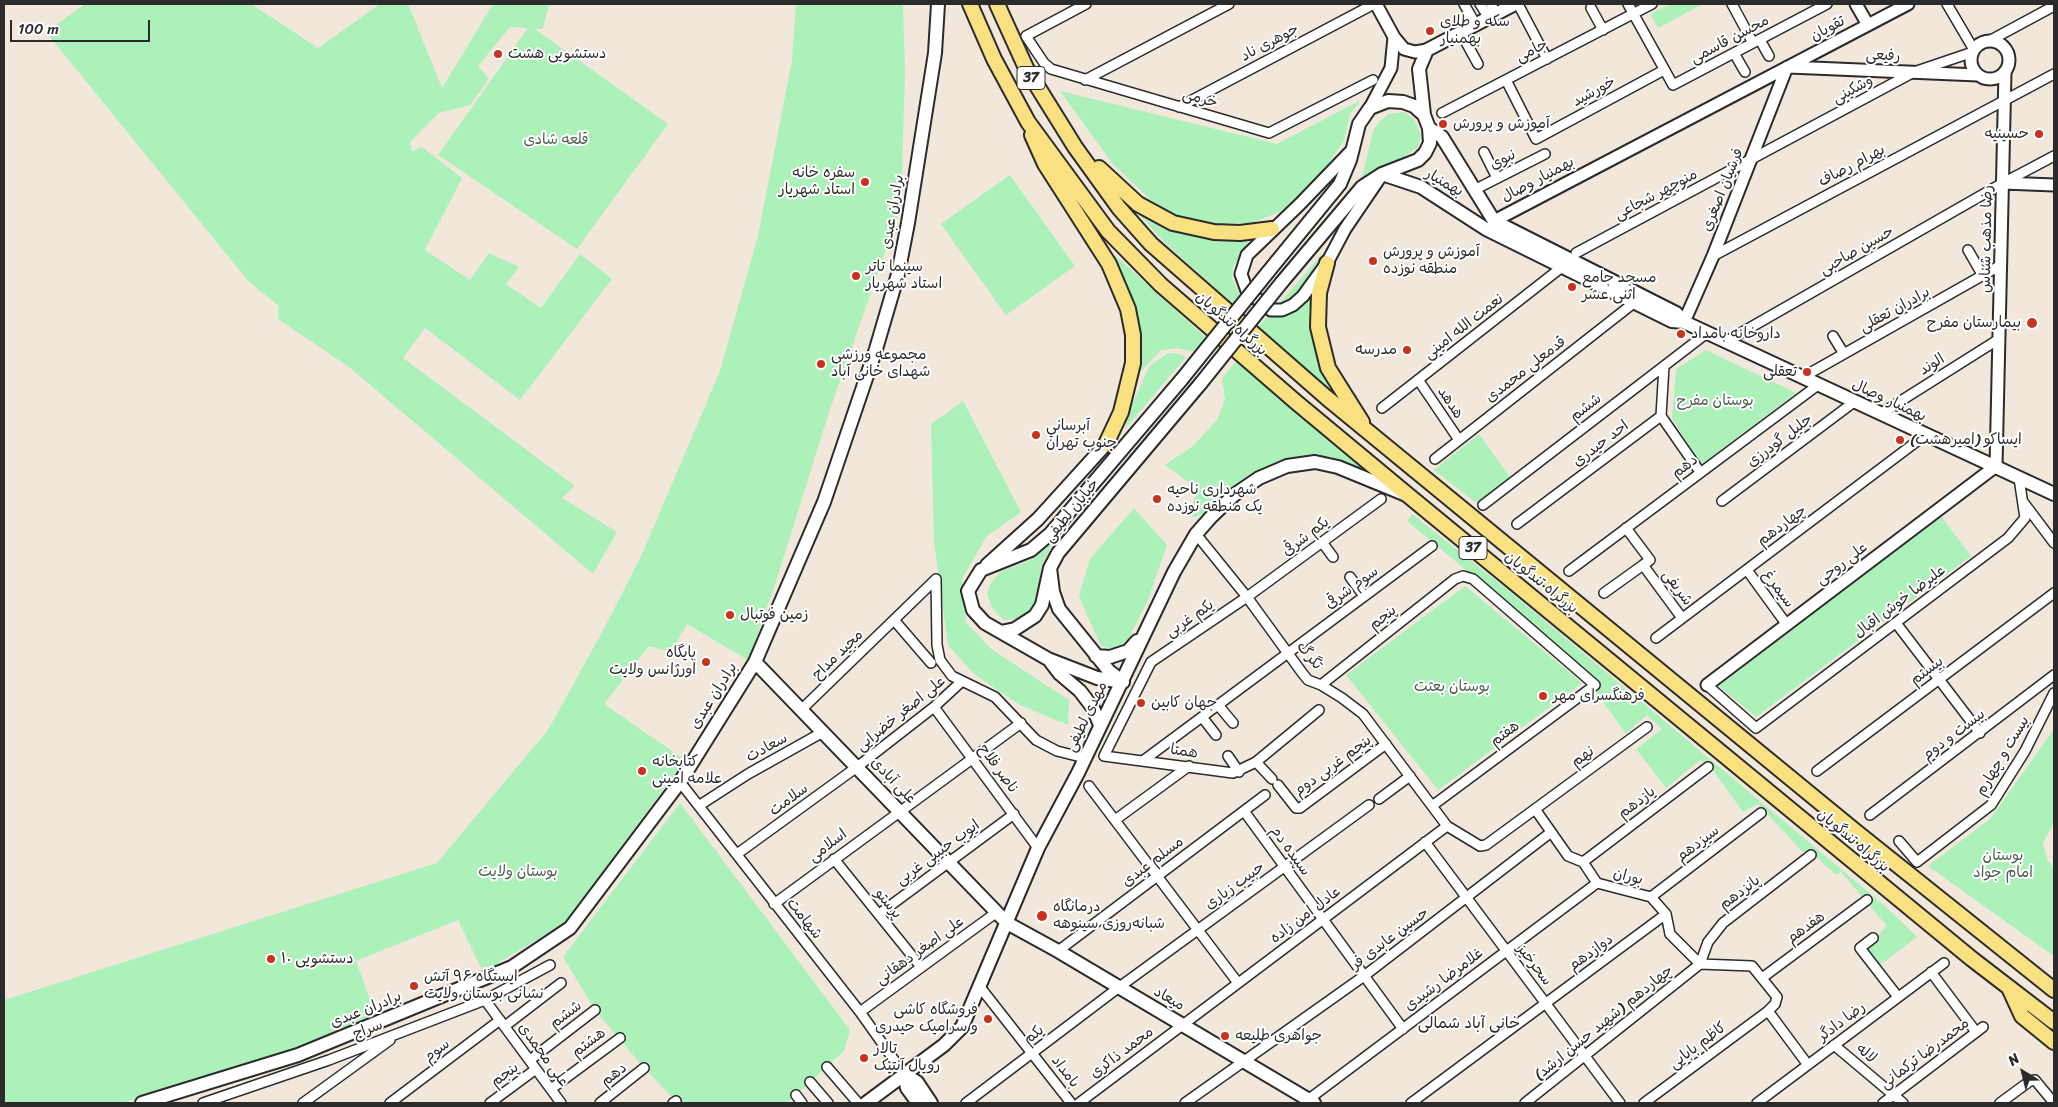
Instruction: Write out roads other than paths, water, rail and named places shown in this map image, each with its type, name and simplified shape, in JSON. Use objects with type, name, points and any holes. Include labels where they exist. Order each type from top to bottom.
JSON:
[{"type":"highway","name":"بزرگراه تندگویان","points":[[970,4],[994,59],[1028,122],[1108,231],[1142,266],[1296,402],[1409,496],[2008,987],[2054,1022]]},
{"type":"highway","name":"بزرگراه تندگویان","points":[[997,4],[1026,68],[1040,91],[1094,174],[1128,220],[1150,244],[1367,431],[1855,831],[2054,990]]},
{"type":"highway","points":[[1040,91],[1105,175],[1152,214],[1173,223],[1214,232],[1240,233],[1272,228]]},
{"type":"highway","points":[[1028,122],[1034,144],[1096,242],[1121,287],[1128,309],[1133,335],[1133,363],[1121,412],[1106,444]]},
{"type":"highway","points":[[1326,263],[1318,293],[1318,327],[1328,368],[1367,431]]},
{"type":"highway","points":[[2008,987],[2022,1016],[2054,1042]]},
{"type":"main road","name":"برادران عبدی","points":[[142,1103],[298,1056],[512,967],[570,928],[680,782],[755,662],[824,502],[876,350],[895,284],[908,223],[930,90],[935,53],[938,4]]},
{"type":"main road","points":[[1382,174],[1418,160],[1425,153],[1430,143],[1429,128],[1424,115],[1419,70],[1427,50],[1476,25],[1492,12],[1516,4]]},
{"type":"main road","points":[[1352,149],[1359,124],[1370,108],[1388,101],[1403,102],[1414,106],[1424,115]]},
{"type":"main road","name":"بهمنیار","points":[[1429,128],[1442,137],[1474,190],[1490,225]]},
{"type":"main road","name":"خیابان لطیفی","points":[[981,570],[1021,555],[1041,543],[1182,380],[1340,184],[1352,149]]},
{"type":"main road","name":"بهمنیار","points":[[1382,174],[1421,187],[1490,225]]},
{"type":"main road","name":"خیابان لطیفی","points":[[1001,632],[1015,629],[1035,616],[1042,606],[1050,568],[1072,534],[1201,383],[1352,197],[1362,187],[1382,174]]},
{"type":"main road","name":"بهمنیار وصال","points":[[1490,225],[1562,267],[1672,321],[1684,322],[1924,436],[1996,466],[2054,494]]},
{"type":"main road","name":"بهمنیار وصال","points":[[1490,225],[1676,313],[1684,322]]},
{"type":"main road","points":[[1106,444],[1038,518],[981,570],[968,591],[969,602],[973,610],[985,623],[1048,659],[1096,678],[1122,682]]},
{"type":"main road","name":"مهدی لطیفی","points":[[866,1103],[944,1045],[962,1027],[1038,848],[1085,758],[1174,572],[1196,534],[1234,495],[1259,478],[1287,466],[1315,462],[1338,467],[1409,496]]},
{"type":"main road","points":[[1050,568],[1053,592],[1059,609],[1096,656],[1122,682]]},
{"type":"main road","points":[[1096,656],[1110,657],[1128,651],[1146,632]]},
{"type":"main road","points":[[1048,659],[1060,674],[1080,691],[1093,708],[1100,725]]},
{"type":"main road","name":"علی آبادی","points":[[755,662],[1007,923]]},
{"type":"main road","name":"میعاد","points":[[1007,923],[1058,951],[1308,1102]]},
{"type":"main road","points":[[904,1074],[907,1088],[918,1103]]},
{"type":"main road","points":[[904,1074],[917,1082],[931,1103]]},
{"type":"street","name":"خرمی","points":[[1086,4],[1026,36],[1044,63],[1051,69],[1269,133],[1374,80]]},
{"type":"street","points":[[1085,80],[1229,4]]},
{"type":"street","points":[[1375,4],[1394,37],[1404,49],[1415,52],[1427,50]]},
{"type":"street","name":"جوهری ناد","points":[[1179,107],[1375,4]]},
{"type":"street","points":[[1464,4],[1476,25]]},
{"type":"street","points":[[1480,4],[1492,12]]},
{"type":"street","points":[[1516,4],[1547,59]]},
{"type":"street","points":[[1628,4],[1664,70]]},
{"type":"street","name":"جامی","points":[[1442,113],[1652,4]]},
{"type":"street","points":[[1732,4],[1756,42],[1769,56]]},
{"type":"street","name":"محسن قاسمی","points":[[1664,70],[1672,86],[1827,4]]},
{"type":"street","points":[[1856,4],[1868,25]]},
{"type":"street","points":[[1947,4],[1973,51]]},
{"type":"street","name":"تقویان","points":[[1787,67],[1903,5]]},
{"type":"street","points":[[1989,41],[1999,43],[2006,50],[2009,59],[2004,72],[1992,79],[1978,75],[1971,62],[1973,51],[1979,44],[1989,41],[2054,6]]},
{"type":"street","points":[[1591,8],[1602,30]]},
{"type":"street","points":[[1461,33],[1478,64]]},
{"type":"street","points":[[1370,108],[1390,68],[1394,37]]},
{"type":"street","name":"وشکینی","points":[[1750,161],[1914,72],[1973,51]]},
{"type":"street","points":[[1734,53],[1745,72]]},
{"type":"street","name":"رفیعی","points":[[1787,67],[1978,75]]},
{"type":"street","name":"فرشیان اصغری","points":[[1684,322],[1713,256],[1787,67]]},
{"type":"street","name":"بهمنیار وصال","points":[[1490,225],[1787,67]]},
{"type":"street","name":"خورشید","points":[[1506,80],[1536,139],[1664,70]]},
{"type":"street","name":"رضا مذهب شناس","points":[[1996,466],[2004,72]]},
{"type":"street","name":"بهرام رصاف","points":[[1713,256],[2054,74]]},
{"type":"street","name":"رضا مذهب شناس","points":[[1992,79],[2004,101]]},
{"type":"street","points":[[1352,149],[1300,204],[1272,228],[1247,255],[1241,274],[1247,291],[1271,310],[1282,310],[1293,305],[1303,296],[1326,263],[1345,229],[1382,174]]},
{"type":"street","points":[[1484,152],[1497,178]]},
{"type":"street","name":"نبوی","points":[[1474,190],[1545,154]]},
{"type":"street","name":"حسین صاحبی","points":[[1725,342],[2003,183],[2054,156]]},
{"type":"street","name":"منوچهر شجاعی","points":[[1576,253],[1750,161]]},
{"type":"street","points":[[2003,183],[2054,185]]},
{"type":"street","points":[[1968,250],[1983,276]]},
{"type":"street","name":"برادران تعقلی","points":[[1803,377],[2001,265]]},
{"type":"street","name":"نعمت الله امینی","points":[[1382,408],[1419,381],[1562,267]]},
{"type":"street","name":"قدمعلی محمدی","points":[[1435,460],[1635,302]]},
{"type":"street","name":"ششم","points":[[1482,506],[1707,333]]},
{"type":"street","points":[[1833,336],[1844,354]]},
{"type":"street","name":"الوند","points":[[1880,414],[1999,339]]},
{"type":"street","points":[[1664,366],[1662,416],[1700,472]]},
{"type":"street","name":"هدهد","points":[[1419,381],[1459,440]]},
{"type":"street","name":"دهم","points":[[1569,571],[1818,385]]},
{"type":"street","name":"جلیل گودرزی","points":[[1722,501],[1854,402]]},
{"type":"street","name":"احد حیدری","points":[[1517,524],[1662,416]]},
{"type":"street","name":"چهاردهم","points":[[1656,638],[1924,436]]},
{"type":"street","name":"علی روحی","points":[[1707,686],[1996,466]]},
{"type":"street","name":"علیرضا خوش اقبال","points":[[1707,686],[1756,728],[2008,538],[2025,518],[2019,478]]},
{"type":"street","name":"یکم شرقی","points":[[1248,597],[1381,498]]},
{"type":"street","points":[[2022,502],[2054,543]]},
{"type":"street","name":"شریفی","points":[[1626,528],[1650,560],[1643,565],[1682,618]]},
{"type":"street","name":"تگرگ","points":[[1196,534],[1248,597],[1308,680],[1321,685],[1363,714],[1432,806]]},
{"type":"street","points":[[1322,542],[1333,557]]},
{"type":"street","name":"سوم شرقی","points":[[1144,760],[1432,546]]},
{"type":"street","points":[[1604,593],[1643,565]]},
{"type":"street","name":"سیمرغ","points":[[1747,570],[1787,625]]},
{"type":"street","points":[[1350,576],[1364,596]]},
{"type":"street","name":"پنجم","points":[[1321,685],[1455,579],[1463,576],[1473,579],[1596,685]]},
{"type":"street","name":"مجید مداح","points":[[801,710],[936,579],[937,645],[940,660],[952,676],[961,682]]},
{"type":"street","name":"بیستم","points":[[1817,770],[2054,593]]},
{"type":"street","name":"یکم غربی","points":[[1137,689],[1149,666],[1155,660],[1248,597]]},
{"type":"street","points":[[894,620],[931,663]]},
{"type":"street","points":[[1896,623],[1980,733]]},
{"type":"street","name":"بیست و دوم","points":[[1870,815],[2054,675]]},
{"type":"street","points":[[961,682],[995,696],[1036,740],[1057,751],[1085,758]]},
{"type":"street","name":"علی اصغر خضرایی","points":[[857,767],[934,707],[961,682]]},
{"type":"street","points":[[1122,682],[1137,689]]},
{"type":"street","name":"هفتم","points":[[1432,806],[1596,685]]},
{"type":"street","name":"همتا","points":[[1137,689],[1104,756],[1189,766],[1226,774],[1239,772]]},
{"type":"street","name":"بیست و چهارم","points":[[1899,841],[1917,862],[1992,805],[2050,712],[2054,693]]},
{"type":"street","points":[[1218,704],[1233,723]]},
{"type":"street","name":"ناصر فلاح","points":[[934,707],[1038,848]]},
{"type":"street","points":[[1228,756],[1239,772],[1256,762],[1319,710]]},
{"type":"street","points":[[1202,717],[1216,735]]},
{"type":"street","name":"اسلامی","points":[[774,904],[1021,723]]},
{"type":"street","name":"نهم","points":[[1535,809],[1648,727]]},
{"type":"street","name":"سعادت","points":[[700,805],[748,774],[823,732]]},
{"type":"street","name":"پنجم غربی دوم","points":[[1256,762],[1296,808],[1300,808],[1386,744]]},
{"type":"street","points":[[1115,820],[1189,766]]},
{"type":"street","name":"سلامت","points":[[737,854],[857,767]]},
{"type":"street","name":"یازدهم","points":[[1583,862],[1708,767]]},
{"type":"street","points":[[1379,799],[1410,776]]},
{"type":"street","name":"شهامت","points":[[680,782],[700,805],[774,904],[860,1012],[904,1074]]},
{"type":"street","points":[[1089,786],[1238,983]]},
{"type":"street","name":"مسلم عبدی","points":[[1058,951],[1265,795]]},
{"type":"street","name":"حبیب زیاری","points":[[1118,988],[1369,805]]},
{"type":"street","points":[[1432,806],[1446,826],[1483,846],[1535,809]]},
{"type":"street","name":"بوران","points":[[1535,809],[1550,833],[1568,856],[1583,862],[1597,883],[1651,897],[1666,914],[1670,934],[1700,964]]},
{"type":"street","name":"سپیده دم","points":[[1244,811],[1403,1029]]},
{"type":"street","name":"سیزدهم","points":[[1651,897],[1761,813]]},
{"type":"street","name":"ایوب حبیبی غربی","points":[[878,914],[950,863],[1014,814]]},
{"type":"street","name":"عادل امن زاده","points":[[1182,1026],[1446,826]]},
{"type":"street","name":"حسین عابدی‌ فر","points":[[1186,1103],[1242,1061],[1364,976],[1550,833]]},
{"type":"street","name":"سحرخیز","points":[[1426,842],[1620,1103]]},
{"type":"street","name":"پانزدهم","points":[[1700,964],[1708,942],[1723,923],[1811,855]]},
{"type":"street","name":"پرستو","points":[[834,859],[921,967]]},
{"type":"street","name":"غلامرضا رشیدی","points":[[1308,1102],[1597,883]]},
{"type":"street","name":"هفدهم","points":[[1762,978],[1867,900]]},
{"type":"street","name":"علی اصغر دهقانی","points":[[860,1012],[997,912]]},
{"type":"street","name":"دوازدهم","points":[[1410,1103],[1666,914]]},
{"type":"street","points":[[1873,938],[1860,948],[1898,998]]},
{"type":"street","name":"رضا دادگر","points":[[1757,1103],[1944,963]]},
{"type":"street","points":[[1700,964],[1752,966],[1776,997],[1774,1004],[1768,1011],[1808,1065]]},
{"type":"street","name":"چهاردهم (شهید حسن ارشد)","points":[[1525,1103],[1586,1057],[1700,964]]},
{"type":"street","name":"سراج","points":[[209,1103],[485,1000],[550,965]]},
{"type":"street","name":"محمدرضا ترکمانی","points":[[1882,1103],[1980,1029],[1932,972]]},
{"type":"street","name":"سوم","points":[[390,1103],[502,1023],[561,984]]},
{"type":"street","name":"بامداد","points":[[980,987],[1071,1103]]},
{"type":"street","name":"یکم","points":[[966,1103],[1118,988]]},
{"type":"street","name":"علی محمدی","points":[[485,1000],[561,1103]]},
{"type":"street","name":"ششم","points":[[530,1060],[595,1010]]},
{"type":"street","name":"کاظم بابایی","points":[[1644,1103],[1768,1011]]},
{"type":"street","name":"محمد ذاکری","points":[[1079,1103],[1182,1026]]},
{"type":"street","points":[[303,1103],[399,1033]]},
{"type":"street","name":"هشتم","points":[[551,1089],[620,1038]]},
{"type":"street","name":"لاله","points":[[1834,1045],[1903,1103]]},
{"type":"street","points":[[826,1067],[858,1103]]},
{"type":"street","name":"دهم","points":[[600,1103],[644,1068]]},
{"type":"street","name":"پنجم","points":[[490,1103],[536,1069]]},
{"type":"street","points":[[2000,1103],[2030,1081],[2035,1080],[2054,1103]]},
{"type":"street","points":[[810,1082],[828,1103]]},
{"type":"street","points":[[796,1095],[802,1103]]},
{"type":"place","name":"سکه و طلای بهمنیار","points":[[1430,31]]},
{"type":"place","name":"دستشویی هشت","points":[[498,54]]},
{"type":"place","name":"آموزش و پرورش","points":[[1443,124]]},
{"type":"place","name":"حسینیه","points":[[2039,134]]},
{"type":"place","name":"سفره خانه استاد شهریار","points":[[865,182]]},
{"type":"place","name":"آموزش و پرورش منطقه نوزده","points":[[1373,261]]},
{"type":"place","name":"سینما تاتر استاد شهریار","points":[[856,276]]},
{"type":"place","name":"مسجد جامع اثنی عشر","points":[[1572,287]]},
{"type":"place","name":"بیمارستان مفرح","points":[[2032,323]]},
{"type":"place","name":"داروخانه بامداد","points":[[1681,334]]},
{"type":"place","name":"مدرسه","points":[[1407,350]]},
{"type":"place","name":"مجموعه ورزشی شهدای خانی آباد","points":[[821,364]]},
{"type":"place","name":"تعقلی","points":[[1807,372]]},
{"type":"place","name":"آبرساني جنوب تهران","points":[[1036,435]]},
{"type":"place","name":"ایساکو (امیرهشت)","points":[[1900,440]]},
{"type":"place","name":"شهرداری ناحیه یک منطقه نوزده","points":[[1157,499]]},
{"type":"place","name":"زمین فوتبال","points":[[730,615]]},
{"type":"place","name":"پایگاه اورژانس ولایت","points":[[706,662]]},
{"type":"place","name":"فرهنگسرای مهر","points":[[1543,696]]},
{"type":"place","name":"جهان کابین","points":[[1141,703]]},
{"type":"place","name":"کتابخانه علامه امینی","points":[[642,771]]},
{"type":"place","name":"درمانگاه شبانه‌روزی سینوهه","points":[[1042,916]]},
{"type":"place","name":"دستشویی ۱۰","points":[[271,959]]},
{"type":"place","name":"ایستگاه ۹۶ آتش نشانی بوستان ولایت","points":[[414,986]]},
{"type":"place","name":"فروشگاه کاشی و سرامیک حیدری","points":[[988,1019]]},
{"type":"place","name":"جواهری طلیعه","points":[[1225,1036]]},
{"type":"place","name":"تالار رویال آنتیک","points":[[864,1058]]},
{"type":"district","name":"خانی آباد شمالی","points":[[1469,1024]]},
{"type":"park label","name":"قلعه شادی","points":[[556,140]]},
{"type":"park label","name":"بوستان مفرح","points":[[1715,401]]},
{"type":"park label","name":"بوستان بعثت","points":[[1452,687]]},
{"type":"park label","name":"بوستان امام جواد","points":[[2003,864]]},
{"type":"park label","name":"بوستان ولایت","points":[[518,872]]}]
